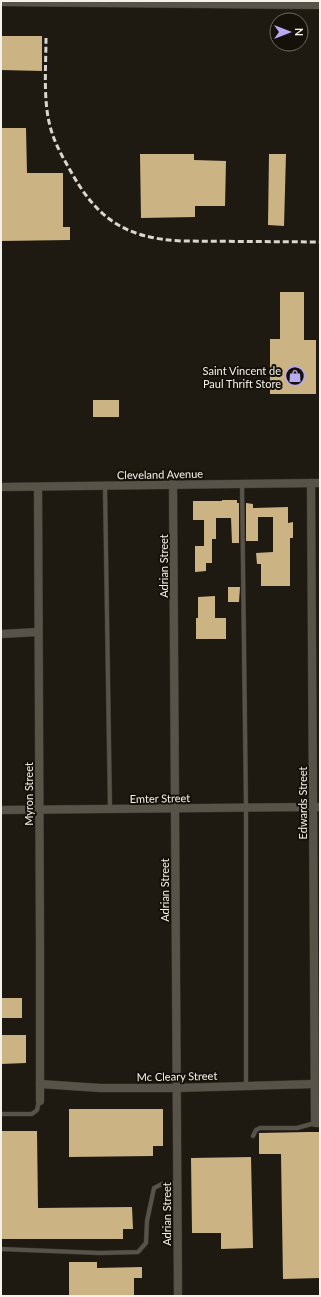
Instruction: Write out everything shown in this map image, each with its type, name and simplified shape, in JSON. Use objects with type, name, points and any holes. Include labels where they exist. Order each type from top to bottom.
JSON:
[{"type":"street","points":[[1,2],[131,2],[320,5]]},
{"type":"street","name":"Edwards Street","points":[[311,483],[316,807],[314,1084],[317,1123]]},
{"type":"street","name":"Cleveland Avenue","points":[[1,487],[320,483]]},
{"type":"street","name":"Adrian Street","points":[[173,484],[178,1296]]},
{"type":"street","name":"Myron Street","points":[[38,487],[40,1101]]},
{"type":"street","points":[[1,634],[38,632]]},
{"type":"street","name":"Emter Street","points":[[1,810],[316,807]]},
{"type":"street","name":"Mc Cleary Street","points":[[40,1084],[100,1088],[176,1088],[314,1084]]},
{"type":"lane","points":[[242,484],[246,808],[246,1086]]},
{"type":"lane","points":[[105,486],[110,809]]},
{"type":"lane","points":[[1,1114],[32,1114],[37,1110],[40,1101]]},
{"type":"lane","points":[[253,1136],[256,1130],[260,1128],[298,1128],[317,1123]]},
{"type":"lane","points":[[1,1249],[100,1253],[138,1252],[146,1242],[147,1221],[154,1188],[162,1184],[177,1183]]},
{"type":"building","points":[[1,36],[42,36],[42,71],[1,70]]},
{"type":"building","points":[[1,128],[26,128],[27,173],[63,173],[63,227],[70,227],[70,240],[1,241]]},
{"type":"building","points":[[140,154],[194,154],[194,160],[226,161],[225,206],[195,206],[195,217],[141,218]]},
{"type":"building","points":[[269,154],[286,154],[284,226],[268,225]]},
{"type":"building","points":[[280,292],[304,292],[304,340],[316,340],[316,394],[270,394],[270,339],[280,339]]},
{"type":"building","points":[[93,400],[119,400],[119,417],[93,417]]},
{"type":"building","points":[[237,500],[237,503],[239,503],[239,543],[232,543],[231,518],[216,518],[216,539],[212,539],[212,563],[206,563],[206,571],[195,572],[195,546],[204,546],[204,520],[193,520],[193,501]]},
{"type":"building","points":[[246,503],[253,504],[253,508],[288,507],[288,523],[293,522],[293,538],[290,538],[290,586],[261,586],[261,564],[257,564],[256,553],[273,552],[273,517],[258,517],[258,541],[246,541]]},
{"type":"building","points":[[228,587],[240,587],[239,602],[228,602]]},
{"type":"building","points":[[215,596],[215,618],[226,618],[226,639],[196,639],[198,597]]},
{"type":"building","points":[[1,998],[22,998],[22,1018],[1,1018]]},
{"type":"building","points":[[1,1035],[26,1035],[26,1063],[1,1064]]},
{"type":"building","points":[[69,1109],[163,1109],[163,1146],[153,1146],[153,1156],[69,1157]]},
{"type":"building","points":[[1,1131],[37,1131],[38,1208],[132,1207],[133,1229],[123,1229],[123,1239],[1,1239]]},
{"type":"building","points":[[320,1132],[320,1278],[283,1279],[281,1154],[259,1154],[259,1133]]},
{"type":"building","points":[[251,1157],[253,1248],[221,1249],[221,1233],[192,1233],[191,1158]]},
{"type":"building","points":[[69,1262],[97,1262],[97,1268],[142,1267],[142,1278],[134,1278],[134,1296],[69,1296]]},
{"type":"railway","points":[[46,38],[46,105],[50,126],[58,149],[80,187],[102,213],[115,223],[144,236],[181,241],[320,242]]},
{"type":"place","name":"Saint Vincent de Paul Thrift Store","points":[[295,376]]}]
